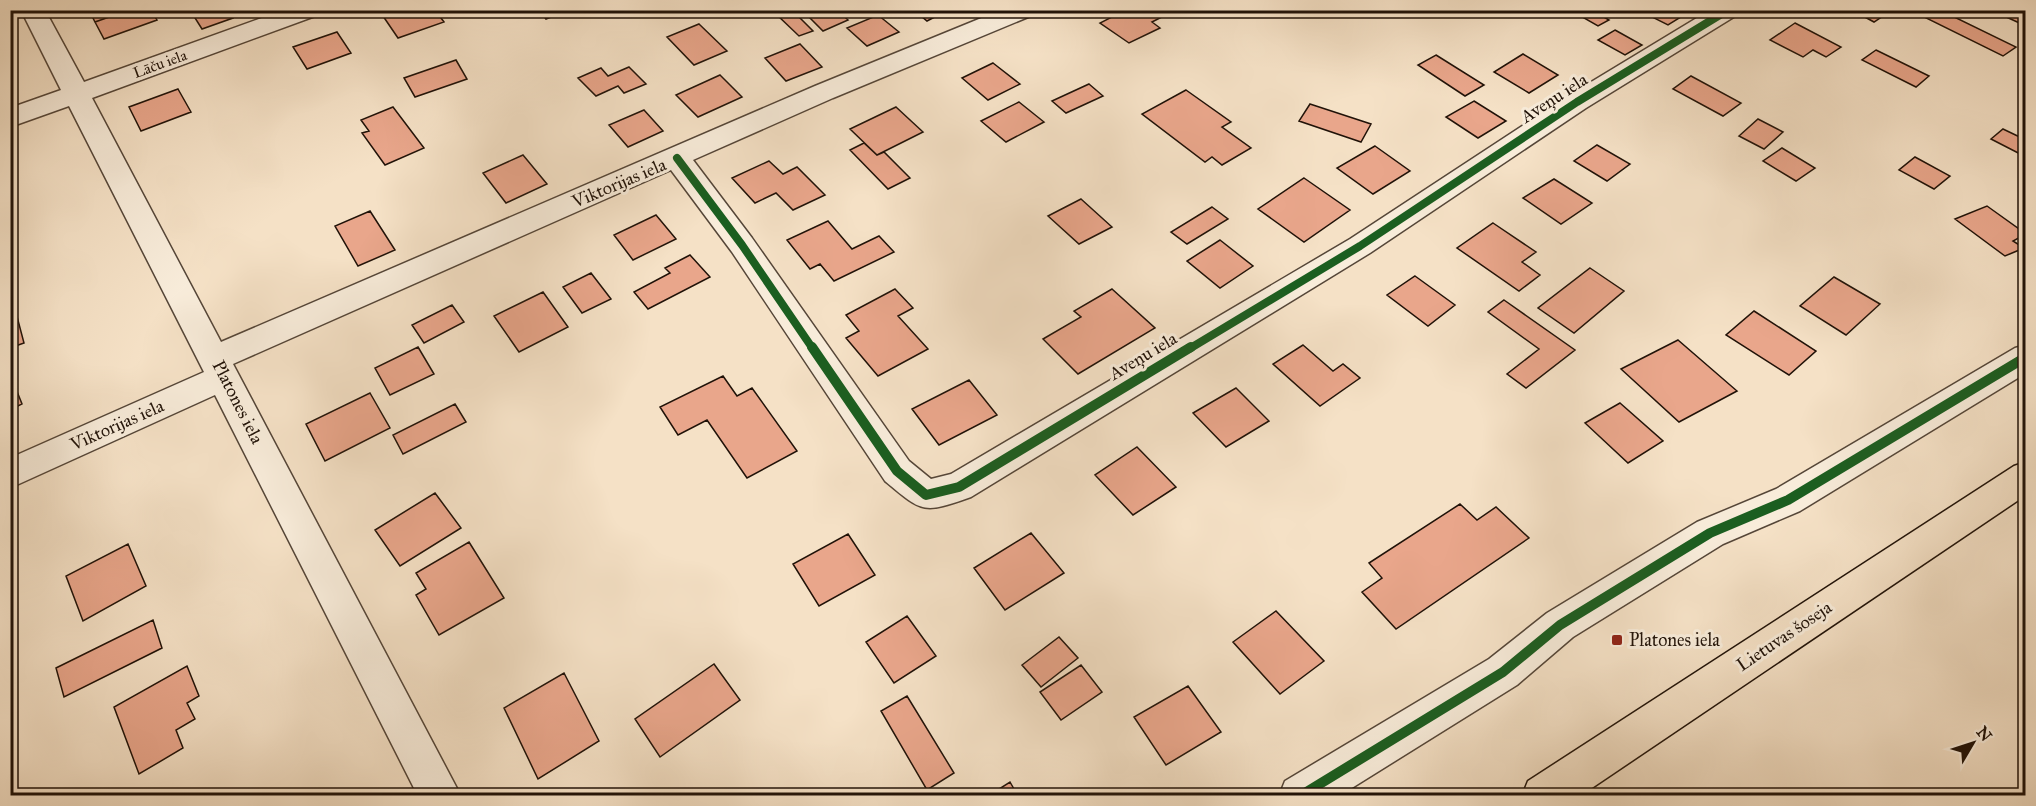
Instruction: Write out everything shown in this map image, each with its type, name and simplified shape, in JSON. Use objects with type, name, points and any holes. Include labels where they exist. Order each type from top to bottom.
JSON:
[{"type":"main road","name":"Lietuvas šoseja","points":[[1544,795],[2025,476]]},
{"type":"street","name":"Platones iela","points":[[33,10],[440,795]]},
{"type":"street","name":"Lāču iela","points":[[10,118],[309,10]]},
{"type":"street","name":"Viktorijas iela","points":[[10,474],[220,368],[678,158],[824,92],[1024,10]]},
{"type":"street","name":"Aveņu iela","points":[[678,158],[742,244],[897,471],[926,495],[959,487],[1360,246],[1577,102],[1728,10]]},
{"type":"street","points":[[1300,795],[1503,672],[1560,625],[1710,533],[1788,500],[2025,357]]},
{"type":"building","points":[[89,10],[129,10],[95,22]]},
{"type":"building","points":[[129,10],[151,10],[157,20],[104,39],[95,22]]},
{"type":"building","points":[[190,10],[228,10],[233,18],[202,29]]},
{"type":"building","points":[[399,10],[435,10],[444,22],[398,38],[383,16]]},
{"type":"building","points":[[539,10],[565,10],[566,11],[546,19]]},
{"type":"building","points":[[792,10],[813,31],[799,36],[774,12]]},
{"type":"building","points":[[828,10],[837,10],[848,20],[823,31],[810,18]]},
{"type":"building","points":[[914,10],[948,10],[927,21]]},
{"type":"building","points":[[1109,10],[1159,10],[1166,15],[1152,22],[1160,28],[1129,43],[1100,23],[1116,15]]},
{"type":"building","points":[[1570,10],[1592,10],[1609,20],[1598,26]]},
{"type":"building","points":[[1655,10],[1686,10],[1689,12],[1668,25],[1648,15]]},
{"type":"building","points":[[1852,10],[1892,10],[1874,22]]},
{"type":"building","points":[[1924,10],[1940,10],[2016,47],[2003,56],[1918,14]]},
{"type":"building","points":[[1991,10],[2026,10],[2026,26]]},
{"type":"building","points":[[878,15],[899,32],[867,46],[847,28]]},
{"type":"building","points":[[1795,23],[1841,47],[1826,57],[1813,50],[1803,57],[1770,40]]},
{"type":"building","points":[[699,24],[727,51],[694,65],[667,37]]},
{"type":"building","points":[[1615,30],[1642,45],[1625,55],[1598,40]]},
{"type":"building","points":[[337,32],[351,53],[307,69],[293,47]]},
{"type":"building","points":[[800,44],[822,67],[786,81],[765,58]]},
{"type":"building","points":[[1876,50],[1929,76],[1916,87],[1862,60]]},
{"type":"building","points":[[1523,54],[1558,75],[1529,93],[1494,72]]},
{"type":"building","points":[[1436,55],[1484,85],[1465,96],[1418,65]]},
{"type":"building","points":[[456,60],[467,79],[415,97],[404,78]]},
{"type":"building","points":[[993,63],[1020,84],[988,100],[962,78]]},
{"type":"building","points":[[629,67],[646,84],[624,93],[618,86],[596,96],[578,78],[601,68],[608,76]]},
{"type":"building","points":[[720,75],[742,97],[698,117],[676,95]]},
{"type":"building","points":[[1691,76],[1741,103],[1723,116],[1673,89]]},
{"type":"building","points":[[1089,84],[1103,96],[1066,113],[1052,101]]},
{"type":"building","points":[[178,89],[191,112],[141,131],[129,107]]},
{"type":"building","points":[[1186,90],[1231,122],[1222,127],[1251,148],[1222,165],[1212,157],[1205,162],[1142,114]]},
{"type":"building","points":[[1474,101],[1506,121],[1478,138],[1446,117]]},
{"type":"building","points":[[1019,102],[1044,122],[1006,142],[981,121]]},
{"type":"building","points":[[1310,104],[1371,124],[1361,142],[1299,121]]},
{"type":"building","points":[[393,107],[424,148],[385,165],[362,133],[369,131],[361,120]]},
{"type":"building","points":[[896,107],[923,132],[877,155],[850,129]]},
{"type":"building","points":[[644,110],[663,131],[628,147],[609,125]]},
{"type":"building","points":[[1758,119],[1783,132],[1764,149],[1739,136]]},
{"type":"building","points":[[2003,129],[2026,140],[2026,157],[1991,139]]},
{"type":"building","points":[[864,143],[877,155],[884,152],[910,178],[888,189],[850,150]]},
{"type":"building","points":[[1597,145],[1630,164],[1607,181],[1574,161]]},
{"type":"building","points":[[1375,146],[1410,171],[1373,194],[1337,168]]},
{"type":"building","points":[[1782,148],[1815,168],[1796,181],[1763,161]]},
{"type":"building","points":[[523,155],[547,184],[506,203],[483,173]]},
{"type":"building","points":[[1915,157],[1950,176],[1934,189],[1899,170]]},
{"type":"building","points":[[769,161],[783,174],[797,167],[825,195],[793,210],[776,193],[755,203],[732,178]]},
{"type":"building","points":[[1304,178],[1350,210],[1304,242],[1258,209]]},
{"type":"building","points":[[1554,179],[1592,203],[1561,224],[1523,198]]},
{"type":"building","points":[[1081,199],[1112,227],[1079,244],[1048,216]]},
{"type":"building","points":[[1987,206],[2026,234],[2013,241],[2024,248],[2005,256],[1955,219]]},
{"type":"building","points":[[1212,207],[1228,219],[1187,244],[1171,232]]},
{"type":"building","points":[[370,211],[395,250],[358,266],[335,226]]},
{"type":"building","points":[[656,215],[676,239],[633,260],[614,235]]},
{"type":"building","points":[[828,221],[852,249],[879,236],[894,252],[834,281],[820,264],[810,269],[787,240]]},
{"type":"building","points":[[1493,223],[1536,252],[1522,262],[1540,275],[1519,291],[1457,248]]},
{"type":"building","points":[[1220,240],[1253,266],[1220,288],[1187,261]]},
{"type":"building","points":[[690,255],[710,277],[648,309],[634,292],[670,273],[665,268]]},
{"type":"building","points":[[1590,268],[1624,291],[1574,333],[1538,308]]},
{"type":"building","points":[[591,273],[611,299],[582,313],[563,287]]},
{"type":"building","points":[[1415,276],[1455,305],[1428,326],[1387,295]]},
{"type":"building","points":[[1834,277],[1880,304],[1846,335],[1800,306]]},
{"type":"building","points":[[895,289],[913,308],[898,316],[928,349],[878,376],[846,338],[859,331],[846,315]]},
{"type":"building","points":[[1112,289],[1155,328],[1078,374],[1043,339],[1081,317],[1074,311]]},
{"type":"building","points":[[10,290],[24,343],[10,348]]},
{"type":"building","points":[[543,292],[568,327],[519,352],[494,316]]},
{"type":"building","points":[[1504,300],[1575,350],[1526,388],[1507,374],[1539,349],[1488,312]]},
{"type":"building","points":[[452,305],[464,322],[424,343],[412,325]]},
{"type":"building","points":[[1754,311],[1816,351],[1789,375],[1726,335]]},
{"type":"building","points":[[1678,340],[1737,391],[1679,422],[1621,369]]},
{"type":"building","points":[[1303,345],[1333,371],[1343,364],[1360,378],[1320,406],[1273,364]]},
{"type":"building","points":[[418,347],[434,374],[390,395],[375,368]]},
{"type":"building","points":[[723,376],[737,396],[752,388],[797,451],[747,478],[707,420],[678,435],[660,407]]},
{"type":"building","points":[[969,380],[997,415],[939,445],[912,409]]},
{"type":"building","points":[[1236,388],[1269,421],[1226,447],[1193,413]]},
{"type":"building","points":[[16,389],[22,404],[10,410],[10,392]]},
{"type":"building","points":[[370,393],[390,428],[325,461],[306,424]]},
{"type":"building","points":[[1620,403],[1663,441],[1628,463],[1585,423]]},
{"type":"building","points":[[455,404],[466,422],[403,454],[393,435]]},
{"type":"building","points":[[1137,447],[1176,487],[1133,515],[1095,475]]},
{"type":"building","points":[[435,493],[461,528],[400,566],[375,530]]},
{"type":"building","points":[[1460,504],[1477,520],[1496,507],[1529,538],[1396,629],[1362,592],[1382,578],[1369,563]]},
{"type":"building","points":[[1031,533],[1064,573],[1005,610],[974,568]]},
{"type":"building","points":[[848,534],[875,575],[819,606],[793,564]]},
{"type":"building","points":[[469,542],[504,598],[439,635],[416,595],[426,589],[416,573]]},
{"type":"building","points":[[128,544],[146,586],[83,621],[66,576]]},
{"type":"building","points":[[1276,611],[1324,661],[1280,694],[1233,642]]},
{"type":"building","points":[[907,616],[936,656],[894,683],[866,642]]},
{"type":"building","points":[[153,620],[162,648],[64,697],[56,668]]},
{"type":"building","points":[[1059,637],[1078,658],[1041,687],[1022,665]]},
{"type":"building","points":[[714,664],[740,700],[660,757],[635,719]]},
{"type":"building","points":[[1081,665],[1102,692],[1061,720],[1040,692]]},
{"type":"building","points":[[187,666],[199,696],[187,703],[195,719],[176,730],[183,748],[139,774],[114,707]]},
{"type":"building","points":[[564,673],[599,741],[538,779],[504,708]]},
{"type":"building","points":[[1188,686],[1221,732],[1166,765],[1134,717]]},
{"type":"building","points":[[907,696],[954,773],[927,790],[881,711]]},
{"type":"building","points":[[1010,782],[1018,796],[988,796]]},
{"type":"cycle path","points":[[677,158],[742,245],[897,471],[926,495],[959,487],[1360,246],[1577,102],[1728,10]]},
{"type":"cycle path","points":[[1300,796],[1503,672],[1560,625],[1710,533],[1788,500],[2026,357]]},
{"type":"place","name":"Platones iela","points":[[1617,640]]}]
